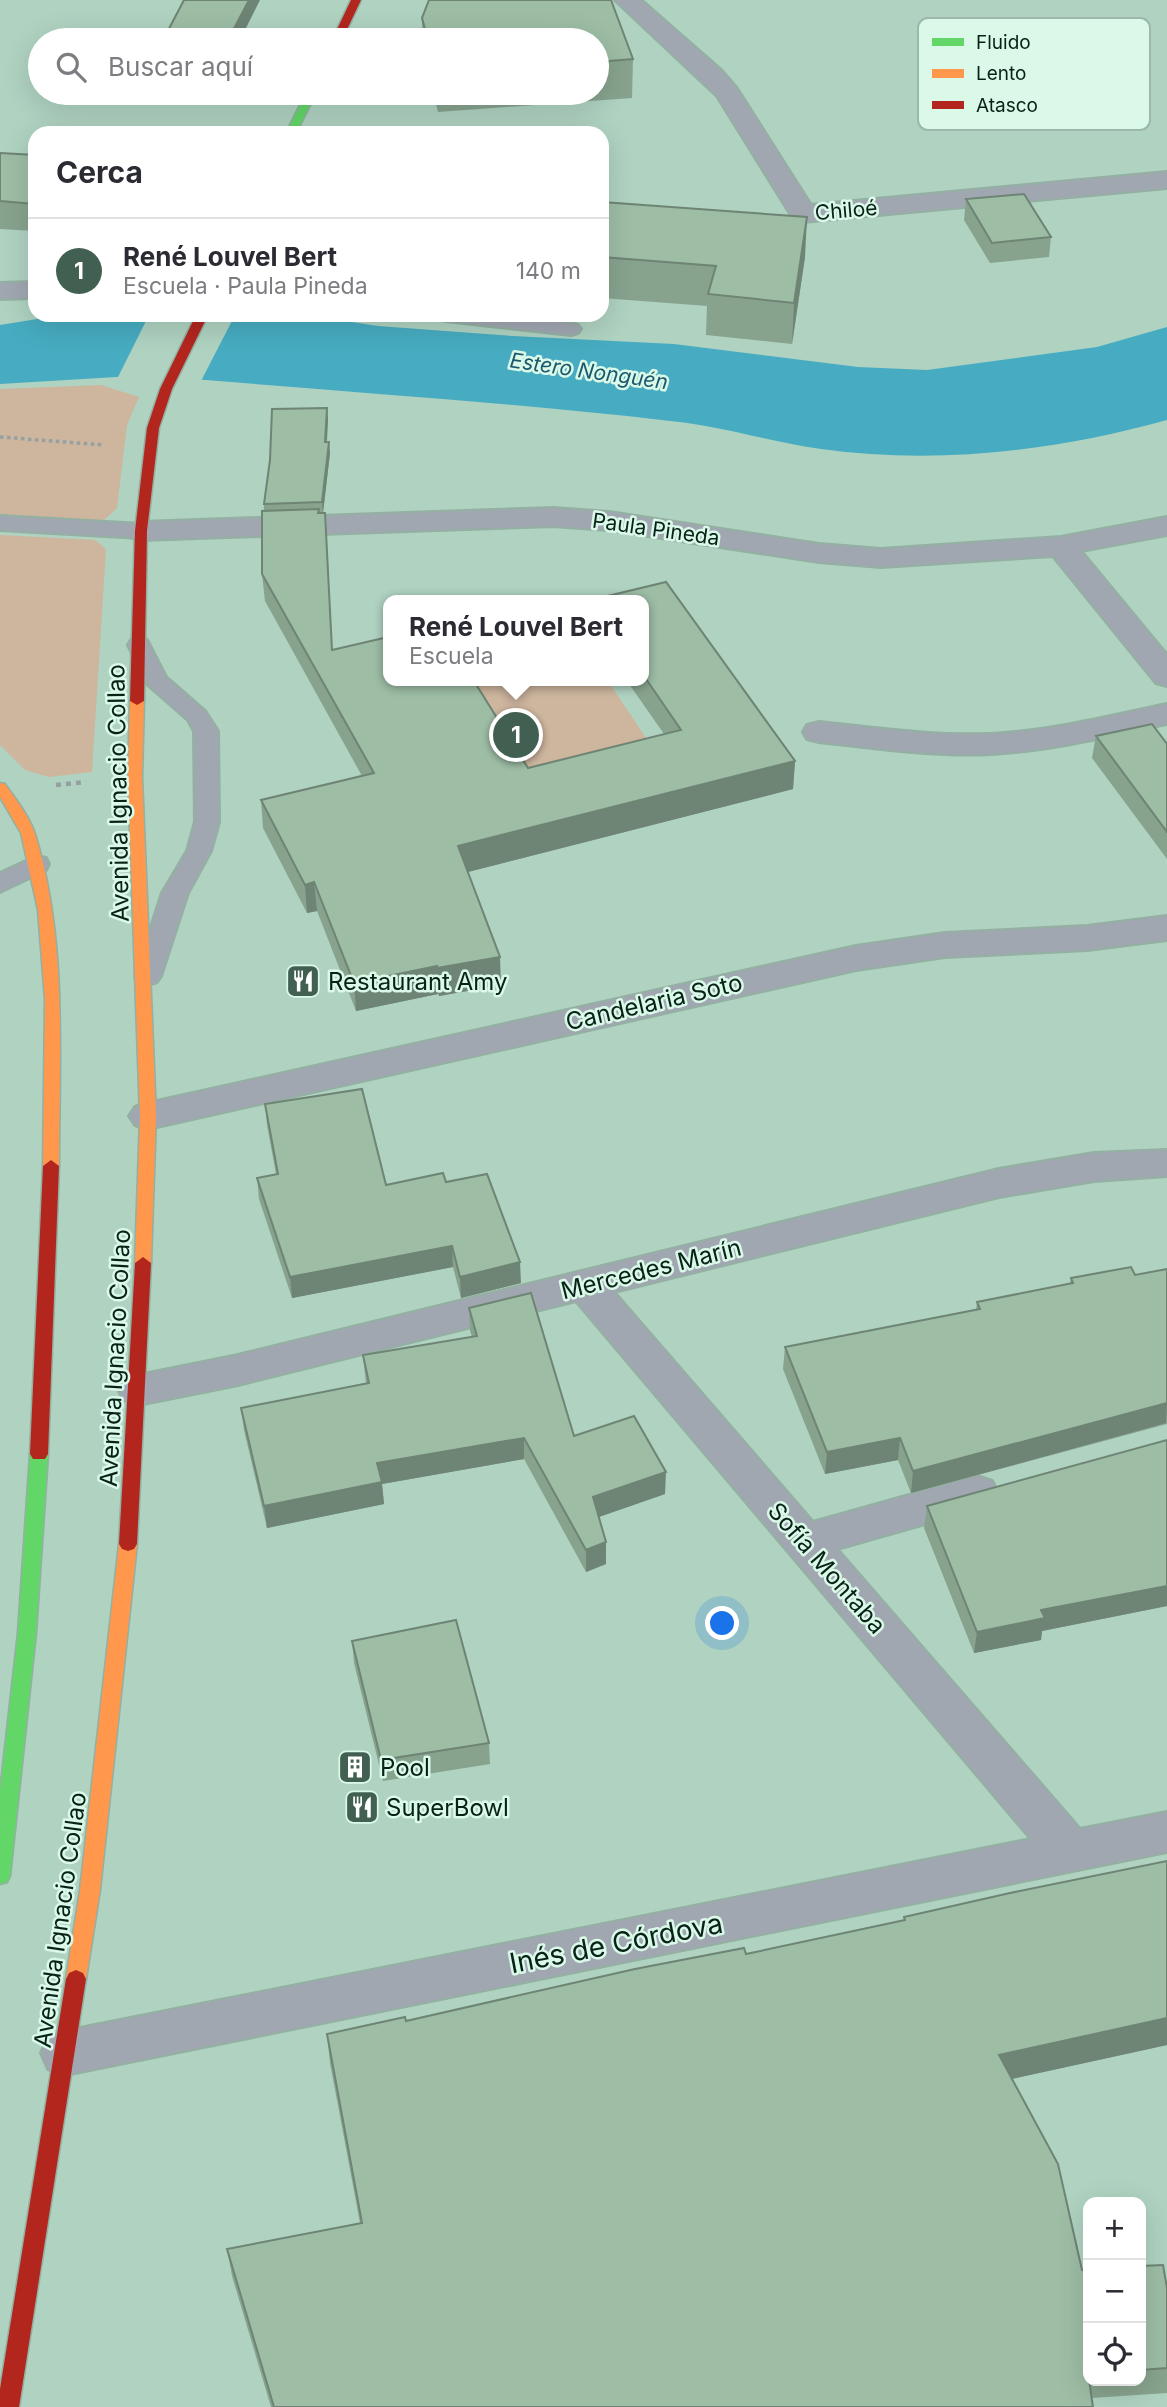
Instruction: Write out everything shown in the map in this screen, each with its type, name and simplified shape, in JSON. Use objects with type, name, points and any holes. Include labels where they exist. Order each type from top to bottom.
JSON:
[{"type":"main road","points":[[343,28],[356,0]]},
{"type":"main road","points":[[294,126],[305,105]]},
{"type":"main road","name":"Avenida Ignacio Collao","points":[[8,2407],[90,1890],[125,1581],[138,1389],[148,1116],[135,777],[141,531],[149,449],[166,389],[199,322]]},
{"type":"main road","points":[[0,1876],[19,1737],[33,1575],[43,1425],[52,1124],[47,928],[37,863],[22,814],[1,789]]},
{"type":"street","name":"Chiloé","points":[[627,0],[712,75],[727,92],[803,214],[1167,180]]},
{"type":"street","points":[[0,291],[28,289]]},
{"type":"street","name":"Paula Pineda","points":[[141,531],[553,517],[609,521],[849,557],[911,557],[1061,546],[1167,526]]},
{"type":"street","points":[[1061,546],[1167,676]]},
{"type":"street","points":[[819,732],[929,743],[990,744],[1059,736],[1167,714]]},
{"type":"street","name":"Candelaria Soto","points":[[148,1116],[856,958],[945,945],[1087,938],[1167,928]]},
{"type":"street","name":"Mercedes Marín","points":[[138,1389],[238,1370],[999,1184],[1094,1167],[1167,1163]]},
{"type":"street","name":"Sofía Montaba","points":[[585,1285],[1070,1851]]},
{"type":"street","points":[[804,1541],[1019,1482]]},
{"type":"street","name":"Inés de Córdova","points":[[65,2053],[1167,1832]]},
{"type":"lane","points":[[508,322],[571,329]]},
{"type":"lane","points":[[0,523],[141,531]]},
{"type":"lane","points":[[139,645],[156,680],[197,716],[206,731],[207,822],[199,851],[175,893],[145,985]]},
{"type":"lane","points":[[0,884],[37,863]]},
{"type":"path","points":[[0,437],[105,445]]},
{"type":"path","points":[[1,789],[135,777]]},
{"type":"shaded area","points":[[101,385],[139,397],[127,425],[117,508],[102,522],[0,515],[0,389]]},
{"type":"shaded area","points":[[0,535],[95,540],[106,549],[92,772],[49,777],[25,770],[0,745]]},
{"type":"shaded area","points":[[476,686],[611,686],[658,756],[537,785]]},
{"type":"water","name":"Estero Nonguén","points":[[28,320],[351,322],[513,336],[674,344],[858,367],[927,370],[1097,347],[1167,327],[1167,420],[1039,447],[908,456],[821,449],[689,423],[206,380],[133,376],[0,384],[0,325]]},
{"type":"pier","points":[[146,322],[231,322],[200,383],[116,381]]},
{"type":"building","points":[[184,0],[249,0],[234,28],[169,28]]},
{"type":"building","points":[[429,0],[611,0],[633,59],[609,61],[609,28],[425,28],[422,18]]},
{"type":"building","points":[[0,153],[28,155],[28,203],[0,201]]},
{"type":"building","points":[[1024,194],[1051,237],[992,243],[966,199]]},
{"type":"building","points":[[609,203],[807,217],[794,303],[708,294],[716,266],[609,258]]},
{"type":"building","points":[[327,408],[325,442],[329,442],[322,502],[264,504],[270,460],[272,409]]},
{"type":"building","points":[[319,509],[318,513],[325,513],[332,650],[383,638],[383,686],[477,686],[528,768],[681,730],[649,683],[649,595],[612,595],[666,582],[795,761],[458,846],[500,957],[437,966],[354,983],[314,882],[305,885],[261,800],[374,773],[262,574],[262,511]]},
{"type":"building","points":[[1152,724],[1167,744],[1167,832],[1096,736]]},
{"type":"building","points":[[362,1089],[386,1185],[443,1173],[446,1182],[487,1174],[520,1262],[460,1277],[452,1246],[290,1277],[257,1178],[278,1174],[265,1104]]},
{"type":"building","points":[[1131,1267],[1135,1275],[1167,1269],[1167,1403],[913,1471],[900,1438],[827,1452],[785,1347],[980,1309],[977,1302],[1073,1283],[1071,1278]]},
{"type":"building","points":[[531,1293],[574,1436],[634,1416],[666,1472],[593,1497],[606,1542],[586,1550],[524,1438],[377,1463],[382,1482],[264,1506],[241,1408],[369,1383],[363,1355],[477,1336],[469,1308]]},
{"type":"building","points":[[1167,1440],[1167,1586],[1041,1610],[1045,1618],[977,1632],[927,1506]]},
{"type":"building","points":[[456,1620],[489,1743],[381,1760],[352,1641]]},
{"type":"building","points":[[1167,1861],[1167,2018],[999,2055],[1058,2164],[1083,2270],[1083,2386],[1090,2386],[1093,2407],[274,2407],[227,2249],[362,2223],[327,2034],[405,2017],[406,2021],[635,1969],[744,1948],[746,1954],[905,1920],[904,1917]]},
{"type":"building","points":[[1163,2265],[1167,2288],[1167,2368],[1146,2370],[1146,2266]]},
{"type":"traffic: fast","points":[[294,126],[305,105]]},
{"type":"traffic: fast","points":[[0,1876],[27,1633],[39,1454]]},
{"type":"traffic: slow","points":[[137,701],[135,777],[148,1116],[143,1263]]},
{"type":"traffic: slow","points":[[0,787],[19,814],[28,833],[45,910],[52,1000],[51,1166]]},
{"type":"traffic: slow","points":[[76,1979],[90,1890],[128,1544]]},
{"type":"traffic: jam","points":[[343,28],[356,0]]},
{"type":"traffic: jam","points":[[137,701],[141,531],[153,428],[166,389],[199,322]]},
{"type":"traffic: jam","points":[[39,1454],[51,1166]]},
{"type":"traffic: jam","points":[[128,1544],[143,1263]]},
{"type":"traffic: jam","points":[[8,2407],[76,1979]]},
{"type":"place","name":"René Louvel Bert","points":[[516,735]]},
{"type":"place","name":"Restaurant Amy","points":[[303,981]]},
{"type":"place","name":"Pool","points":[[355,1767]]},
{"type":"place","name":"SuperBowl","points":[[362,1807]]}]
